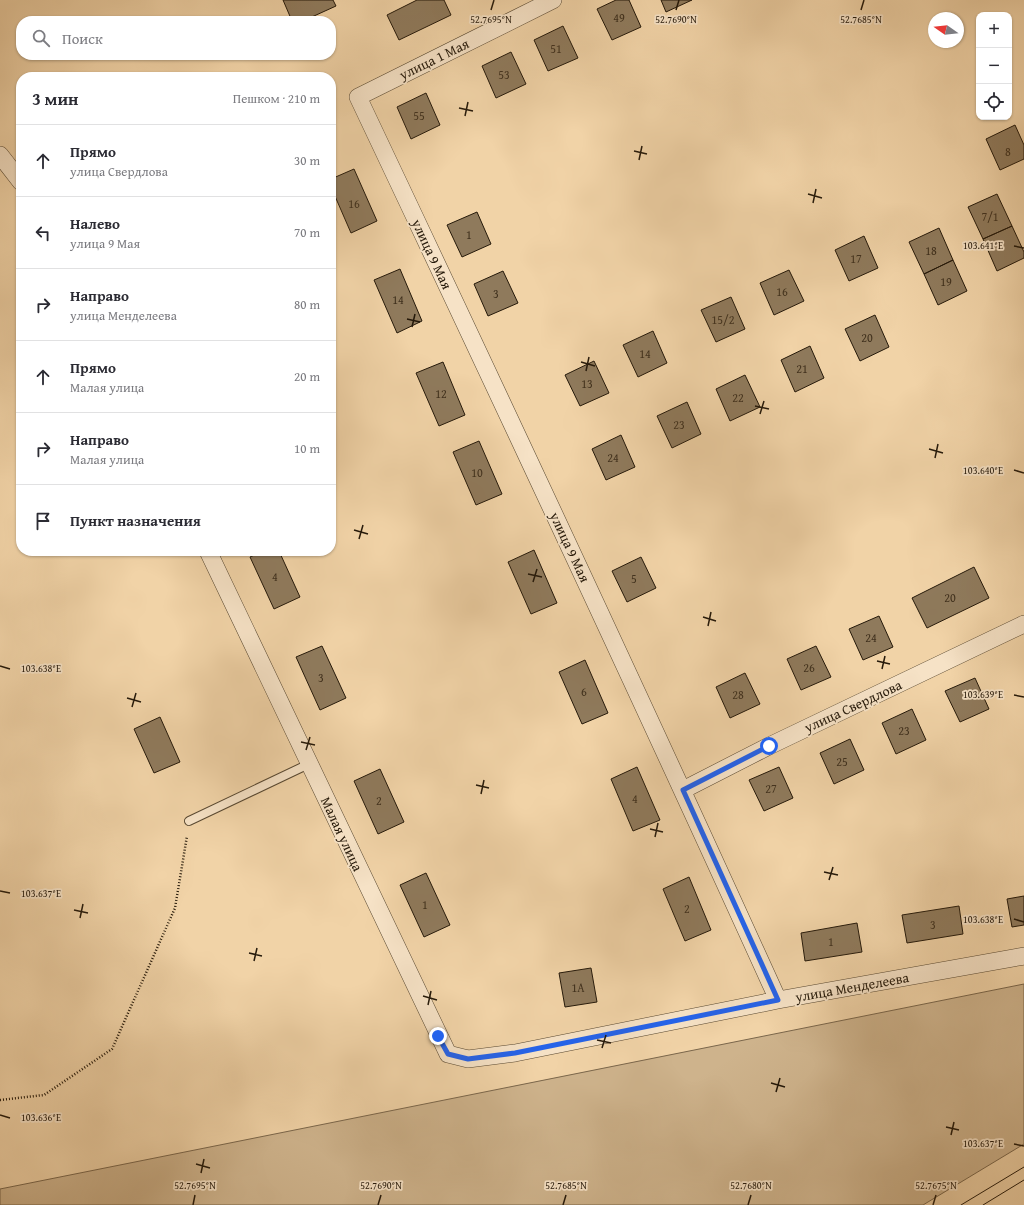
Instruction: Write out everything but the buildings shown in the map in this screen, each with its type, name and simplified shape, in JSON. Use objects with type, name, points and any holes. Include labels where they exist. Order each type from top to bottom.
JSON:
[{"type":"street","name":"улица 1 Мая","points":[[358,97],[553,0]]},
{"type":"street","name":"улица 9 Мая","points":[[358,97],[527,454],[683,790],[778,1000]]},
{"type":"street","points":[[0,155],[16,176]]},
{"type":"street","name":"Малая улица","points":[[210,556],[448,1054],[468,1059],[515,1053]]},
{"type":"street","name":"улица Свердлова","points":[[683,790],[769,746],[1024,624]]},
{"type":"street","name":"улица Менделеева","points":[[515,1053],[778,1000],[1024,956]]},
{"type":"lane","points":[[189,821],[309,764]]},
{"type":"path","points":[[0,1100],[44,1095],[112,1049],[175,908],[189,821]]},
{"type":"shaded area","points":[[1024,984],[1024,1144],[923,1205],[0,1205],[0,1189]]},
{"type":"tram line","points":[[961,1205],[1024,1167]]},
{"type":"tram line","points":[[983,1205],[1024,1180]]},
{"type":"route","points":[[438,1036],[448,1054],[468,1059],[515,1053],[778,1000],[683,790],[769,746]]}]
